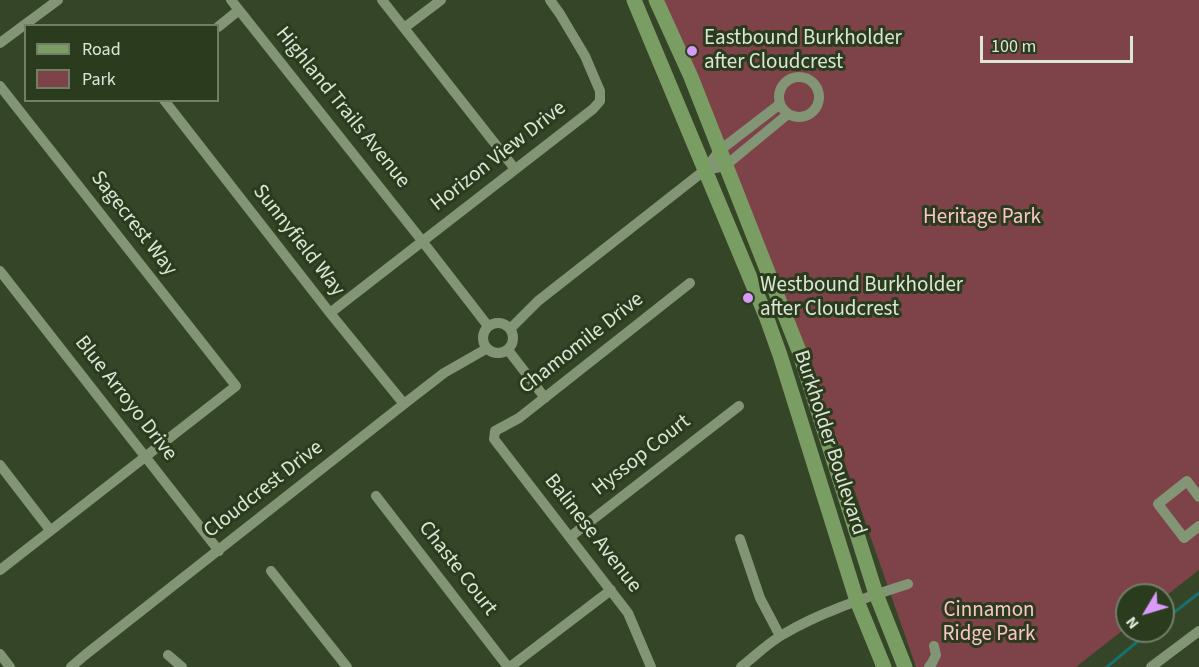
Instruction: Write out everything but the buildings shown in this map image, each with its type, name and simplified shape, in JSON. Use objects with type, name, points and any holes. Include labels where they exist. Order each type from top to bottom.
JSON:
[{"type":"main road","name":"Burkholder Boulevard","points":[[634,0],[766,316],[857,601],[884,667]]},
{"type":"main road","name":"Burkholder Boulevard","points":[[656,0],[691,78],[785,313],[876,594],[905,667]]},
{"type":"street","points":[[26,24],[58,0]]},
{"type":"street","name":"Highland Trails Avenue","points":[[231,0],[488,326]]},
{"type":"street","points":[[382,0],[515,169]]},
{"type":"street","points":[[404,28],[441,0]]},
{"type":"street","name":"Horizon View Drive","points":[[330,313],[593,109],[600,101],[600,91],[585,57],[561,14],[550,0]]},
{"type":"street","points":[[219,26],[239,10]]},
{"type":"street","points":[[0,43],[24,25]]},
{"type":"street","points":[[801,78],[807,79],[815,87],[819,97],[812,112],[806,116],[788,114],[780,104],[782,87],[790,80],[801,78]]},
{"type":"street","name":"Sagecrest Way","points":[[0,86],[236,386],[145,457]]},
{"type":"street","name":"Sunnyfield Way","points":[[166,102],[404,404]]},
{"type":"street","points":[[722,159],[780,104]]},
{"type":"street","points":[[510,329],[538,302],[705,170],[788,114]]},
{"type":"street","name":"Blue Arroyo Drive","points":[[0,271],[219,550]]},
{"type":"street","name":"Chamomile Drive","points":[[495,431],[519,418],[690,283]]},
{"type":"street","points":[[499,323],[510,329],[513,340],[508,350],[501,354],[492,353],[486,349],[482,337],[488,326],[499,323]]},
{"type":"street","name":"Cloudcrest Drive","points":[[71,667],[404,404],[444,374],[486,349]]},
{"type":"street","points":[[508,350],[545,398]]},
{"type":"street","name":"Hyssop Court","points":[[570,537],[739,406]]},
{"type":"street","name":"Balinese Avenue","points":[[495,431],[494,439],[628,613],[651,667]]},
{"type":"street","points":[[0,570],[145,457]]},
{"type":"street","points":[[0,465],[51,530]]},
{"type":"street","points":[[1199,497],[1187,482],[1158,504],[1184,538],[1199,526]]},
{"type":"street","name":"Chaste Court","points":[[376,496],[509,667]]},
{"type":"street","points":[[740,538],[760,598],[780,636]]},
{"type":"street","points":[[271,571],[347,667]]},
{"type":"street","points":[[741,667],[780,636],[815,618],[908,584]]},
{"type":"street","points":[[509,667],[611,590]]},
{"type":"street","points":[[1151,667],[1199,631]]},
{"type":"street","points":[[929,667],[936,655],[934,646]]},
{"type":"street","points":[[0,654],[10,667]]},
{"type":"street","points":[[168,655],[182,667]]},
{"type":"green space","name":"Heritage Park","points":[[664,0],[1199,0],[1199,570],[1175,589],[1175,583],[1115,583],[1115,636],[1076,667],[916,667],[836,438]]},
{"type":"waterway","points":[[1175,612],[1199,593]]},
{"type":"waterway","points":[[1107,667],[1136,643]]},
{"type":"place","name":"Eastbound Burkholder after Cloudcrest","points":[[692,51]]},
{"type":"place","name":"Westbound Burkholder after Cloudcrest","points":[[748,298]]},
{"type":"park label","name":"Cinnamon Ridge Park","points":[[989,623]]}]
